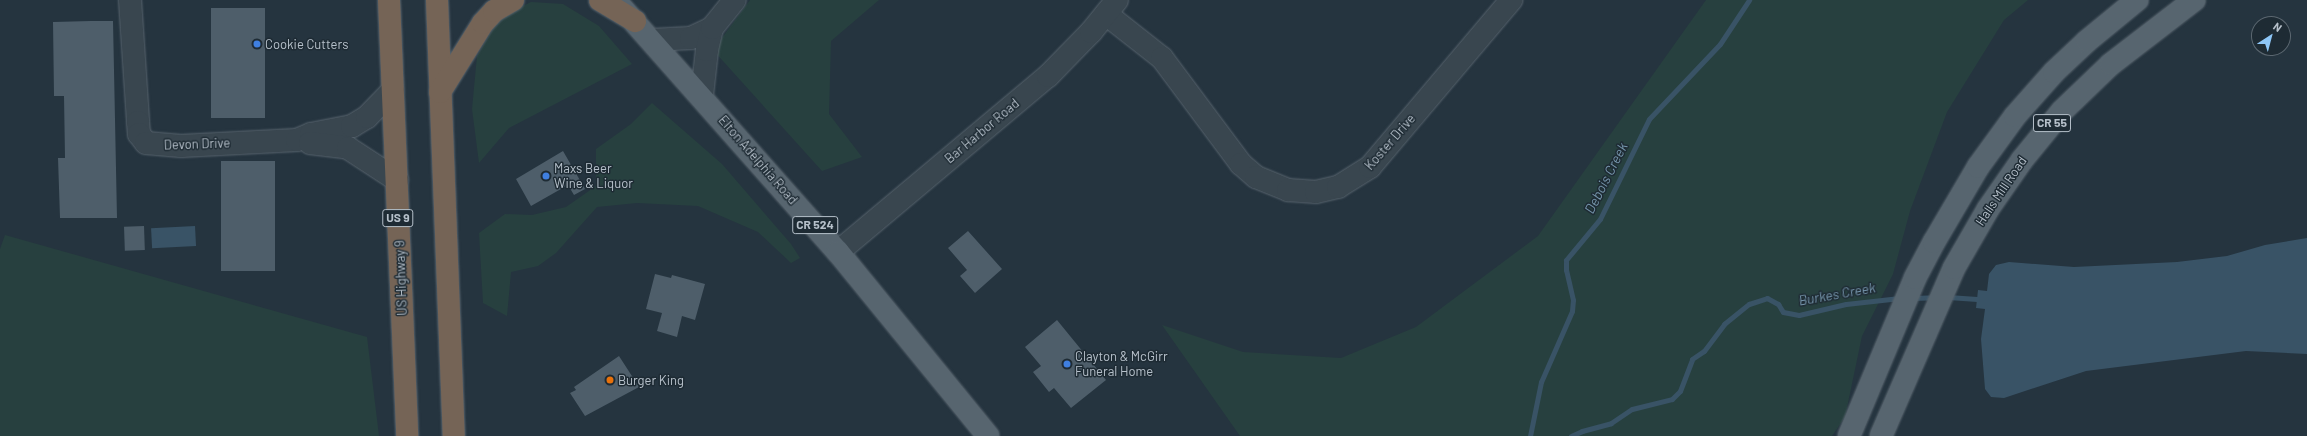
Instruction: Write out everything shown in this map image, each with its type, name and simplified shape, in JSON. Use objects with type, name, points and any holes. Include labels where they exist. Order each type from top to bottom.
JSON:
[{"type":"highway","name":"US Highway 9","points":[[390,0],[407,436]]},
{"type":"highway","points":[[436,0],[454,436]]},
{"type":"highway","points":[[440,92],[483,23],[494,11],[513,0]]},
{"type":"highway","points":[[600,0],[635,21]]},
{"type":"main road","name":"Elton Adelphia Road","points":[[614,0],[702,95],[838,252],[988,436]]},
{"type":"main road","name":"CR 55","points":[[1849,436],[1916,278],[1962,192],[2015,116],[2054,72],[2086,41],[2137,0]]},
{"type":"main road","name":"Halls Mill Road","points":[[1881,436],[1948,279],[1972,234],[2004,185],[2062,111],[2111,64],[2194,0]]},
{"type":"street","name":"Devon Drive","points":[[130,0],[139,134],[146,143],[181,146],[297,140]]},
{"type":"street","points":[[652,40],[691,38],[712,28],[735,0]]},
{"type":"street","name":"Koster Drive","points":[[1111,7],[1162,58],[1241,164],[1256,177],[1288,190],[1316,192],[1338,187],[1370,168],[1512,0]]},
{"type":"street","name":"Bar Harbor Road","points":[[838,252],[1048,76],[1111,7]]},
{"type":"street","points":[[702,95],[707,50],[712,28]]},
{"type":"street","points":[[297,140],[311,134],[352,126],[367,117],[393,90]]},
{"type":"street","points":[[297,140],[315,145],[348,148],[397,180]]},
{"type":"green space","points":[[750,0],[879,0],[831,41],[829,114],[862,157],[822,171],[713,50]]},
{"type":"green space","points":[[1706,0],[2028,0],[2004,20],[1947,112],[1910,211],[1893,274],[1862,336],[1845,417],[1832,436],[1240,436],[1162,325],[1243,352],[1341,358],[1416,327],[1538,236]]},
{"type":"green space","points":[[531,2],[563,4],[599,26],[632,64],[509,128],[479,163],[472,109],[477,56],[499,18]]},
{"type":"green space","points":[[652,103],[722,164],[791,244],[800,258],[791,263],[758,232],[698,206],[637,203],[597,207],[556,253],[538,266],[511,272],[507,316],[483,303],[479,233],[505,214],[532,215],[566,207],[596,186],[596,149],[631,124]]},
{"type":"green space","points":[[5,235],[367,337],[379,436],[0,436],[0,249]]},
{"type":"water","points":[[195,226],[196,246],[152,248],[151,228]]},
{"type":"water","points":[[2307,238],[2307,354],[2246,351],[2086,371],[2004,398],[1991,397],[1985,389],[1981,339],[1985,309],[1976,308],[1978,290],[1987,291],[1989,274],[1996,265],[2009,262],[2074,267],[2177,262],[2227,256],[2265,245]]},
{"type":"building","points":[[211,8],[265,8],[265,118],[211,118]]},
{"type":"building","points":[[113,21],[117,218],[60,218],[58,158],[65,158],[64,96],[54,96],[53,22]]},
{"type":"building","points":[[563,151],[585,189],[574,195],[568,185],[531,206],[516,179]]},
{"type":"building","points":[[221,161],[275,161],[275,271],[221,271]]},
{"type":"building","points":[[144,226],[145,250],[125,251],[124,227]]},
{"type":"building","points":[[968,231],[1002,269],[975,293],[960,276],[967,270],[948,248]]},
{"type":"building","points":[[655,274],[671,278],[672,275],[705,284],[695,320],[682,316],[677,337],[657,331],[662,313],[646,309]]},
{"type":"building","points":[[1057,320],[1106,380],[1071,408],[1054,388],[1049,392],[1033,372],[1041,366],[1025,347]]},
{"type":"building","name":"Burger King","points":[[619,356],[639,387],[585,416],[570,393],[576,390],[574,387]]},
{"type":"waterway","name":"Debois Creek","points":[[1530,436],[1541,382],[1572,311],[1573,300],[1566,270],[1566,260],[1600,219],[1649,119],[1720,44],[1749,0]]},
{"type":"waterway","name":"Burkes Creek","points":[[1912,298],[1936,297]]},
{"type":"waterway","name":"Burkes Creek","points":[[1948,297],[1977,299]]},
{"type":"waterway","name":"Burkes Creek","points":[[1571,436],[1582,431],[1611,423],[1632,409],[1672,399],[1680,391],[1692,359],[1704,351],[1724,324],[1749,304],[1767,298],[1778,304],[1783,312],[1799,315],[1846,304],[1900,298]]},
{"type":"place","name":"Cookie Cutters","points":[[257,44]]},
{"type":"place","name":"Maxs Beer Wine & Liquor","points":[[546,176]]},
{"type":"place","name":"Clayton & McGirr Funeral Home","points":[[1067,364]]},
{"type":"place","name":"Burger King","points":[[610,380]]}]
